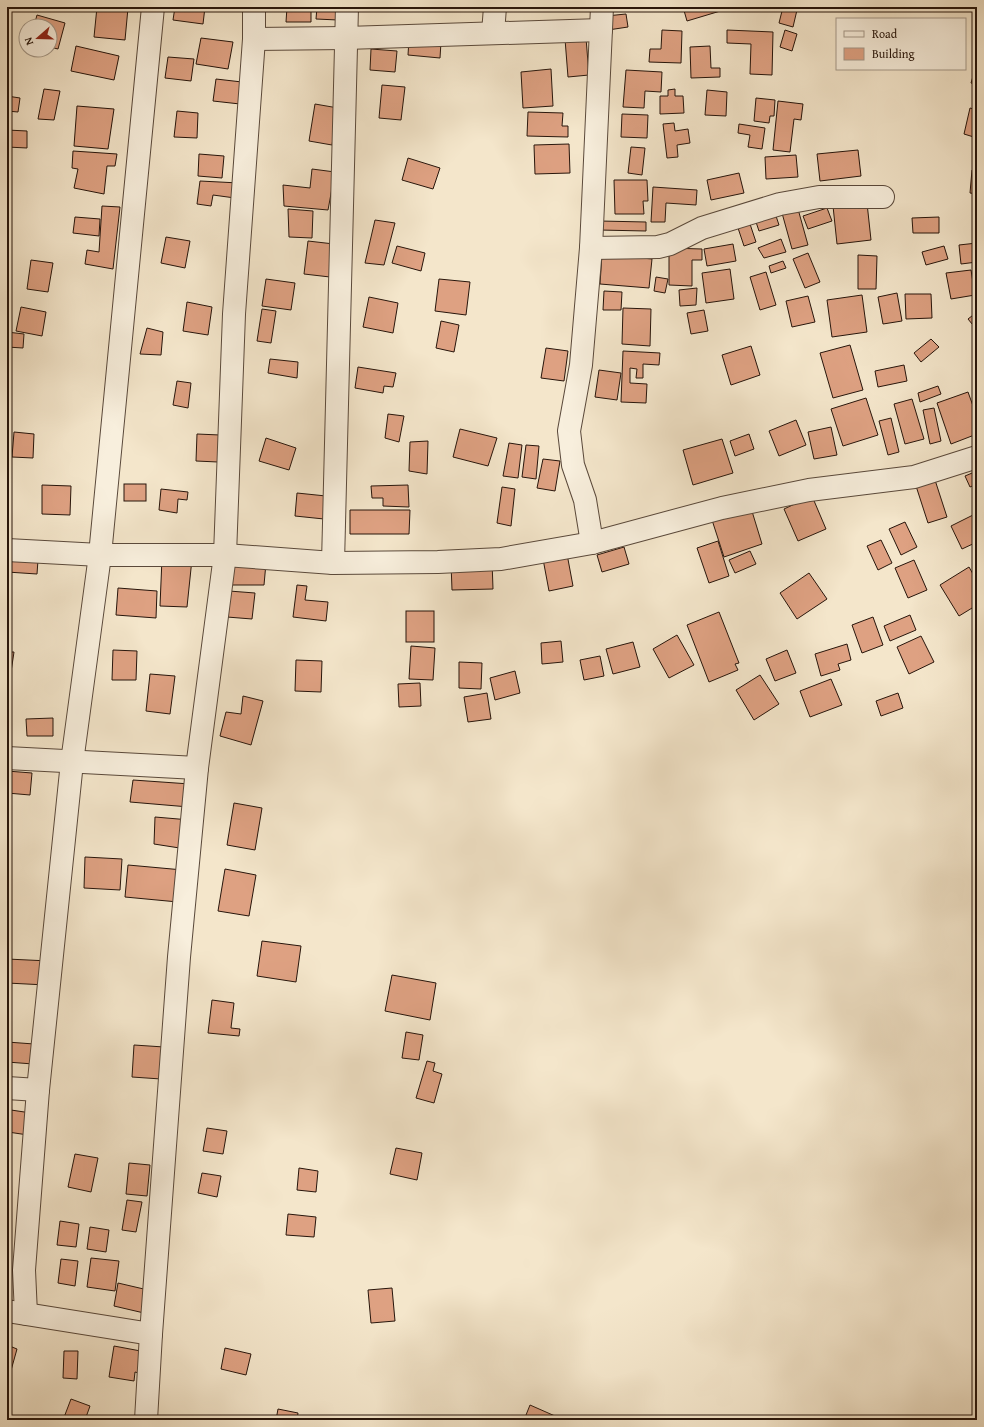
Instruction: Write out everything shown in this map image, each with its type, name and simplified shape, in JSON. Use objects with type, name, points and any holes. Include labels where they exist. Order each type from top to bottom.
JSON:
[{"type":"street","points":[[7,1324],[16,1313],[24,1270],[38,1090],[72,762],[100,555],[153,7]]},
{"type":"street","points":[[146,1420],[179,957],[197,768],[225,555],[234,314],[254,39],[254,7]]},
{"type":"street","points":[[333,563],[347,7]]},
{"type":"street","points":[[493,33],[494,7]]},
{"type":"street","points":[[592,543],[585,500],[573,465],[568,430],[582,365],[591,248],[602,7]]},
{"type":"street","points":[[254,39],[346,38],[601,30]]},
{"type":"street","points":[[591,248],[658,247],[670,244],[702,228],[780,204],[819,197],[883,197]]},
{"type":"street","points":[[7,550],[100,555],[225,555],[333,563],[438,562],[501,559],[592,543],[722,508],[808,490],[914,477],[977,457]]},
{"type":"street","points":[[7,758],[197,768]]},
{"type":"street","points":[[7,1088],[38,1090]]},
{"type":"street","points":[[16,1313],[151,1334]]},
{"type":"building","points":[[97,7],[128,8],[125,40],[94,37]]},
{"type":"building","points":[[175,7],[205,7],[203,24],[173,20]]},
{"type":"building","points":[[287,7],[311,7],[311,22],[286,22]]},
{"type":"building","points":[[317,7],[339,7],[338,20],[316,19]]},
{"type":"building","points":[[683,7],[727,7],[727,9],[687,21]]},
{"type":"building","points":[[783,7],[797,10],[793,27],[779,23]]},
{"type":"building","points":[[626,14],[628,27],[608,30],[606,16]]},
{"type":"building","points":[[37,15],[48,18],[36,18]]},
{"type":"building","points":[[58,21],[65,23],[58,49]]},
{"type":"building","points":[[662,30],[682,31],[681,63],[649,62],[650,49],[661,49]]},
{"type":"building","points":[[727,30],[773,32],[772,75],[750,74],[751,44],[727,43]]},
{"type":"building","points":[[785,30],[797,34],[792,51],[780,47]]},
{"type":"building","points":[[201,38],[233,42],[228,69],[196,64]]},
{"type":"building","points":[[586,38],[589,75],[568,77],[565,39]]},
{"type":"building","points":[[409,39],[441,42],[440,58],[408,55]]},
{"type":"building","points":[[76,46],[119,56],[114,80],[71,71]]},
{"type":"building","points":[[710,46],[711,68],[720,68],[720,77],[691,78],[690,47]]},
{"type":"building","points":[[371,49],[397,51],[395,72],[370,70]]},
{"type":"building","points":[[168,57],[194,59],[191,81],[165,78]]},
{"type":"building","points":[[977,63],[977,85],[971,83]]},
{"type":"building","points":[[551,69],[553,106],[523,108],[521,72]]},
{"type":"building","points":[[626,70],[662,72],[661,92],[645,91],[644,108],[623,107]]},
{"type":"building","points":[[216,79],[242,82],[240,104],[213,101]]},
{"type":"building","points":[[382,85],[405,87],[401,120],[379,118]]},
{"type":"building","points":[[44,89],[60,91],[54,120],[38,119]]},
{"type":"building","points":[[675,89],[675,96],[683,96],[684,113],[660,114],[660,96],[668,96],[668,90]]},
{"type":"building","points":[[707,90],[727,92],[726,116],[705,115]]},
{"type":"building","points":[[7,96],[20,98],[18,112],[7,111]]},
{"type":"building","points":[[756,98],[775,100],[774,116],[770,116],[769,123],[754,121]]},
{"type":"building","points":[[778,101],[803,104],[801,120],[794,119],[790,152],[773,150]]},
{"type":"building","points":[[315,104],[338,108],[332,145],[309,141]]},
{"type":"building","points":[[77,106],[114,109],[108,149],[74,146]]},
{"type":"building","points":[[970,108],[977,110],[977,138],[964,134]]},
{"type":"building","points":[[177,111],[198,113],[197,138],[174,137]]},
{"type":"building","points":[[528,112],[563,113],[562,126],[568,126],[568,137],[527,136]]},
{"type":"building","points":[[622,114],[648,115],[647,138],[621,137]]},
{"type":"building","points":[[674,123],[675,131],[688,129],[690,143],[677,145],[678,157],[667,158],[663,124]]},
{"type":"building","points":[[739,124],[765,128],[762,149],[748,147],[750,135],[738,133]]},
{"type":"building","points":[[7,130],[27,131],[27,148],[7,147]]},
{"type":"building","points":[[569,144],[570,173],[535,174],[534,145]]},
{"type":"building","points":[[631,147],[645,148],[642,175],[628,173]]},
{"type":"building","points":[[858,150],[861,176],[820,181],[817,154]]},
{"type":"building","points":[[73,151],[117,154],[115,166],[107,166],[104,194],[74,188],[78,169],[72,168]]},
{"type":"building","points":[[199,154],[224,156],[222,178],[198,176]]},
{"type":"building","points":[[796,155],[798,177],[766,179],[765,157]]},
{"type":"building","points":[[408,158],[440,168],[433,189],[402,180]]},
{"type":"building","points":[[312,169],[335,172],[328,210],[284,206],[283,185],[310,188]]},
{"type":"building","points":[[972,170],[977,170],[977,194],[970,193]]},
{"type":"building","points":[[739,173],[744,193],[711,200],[707,180]]},
{"type":"building","points":[[614,180],[647,180],[648,201],[643,201],[644,214],[615,214]]},
{"type":"building","points":[[200,181],[239,183],[235,198],[213,195],[211,206],[197,204]]},
{"type":"building","points":[[653,187],[697,190],[696,205],[666,203],[665,222],[651,222]]},
{"type":"building","points":[[867,203],[871,240],[837,244],[833,206]]},
{"type":"building","points":[[102,206],[120,207],[113,269],[85,264],[87,250],[99,252]]},
{"type":"building","points":[[827,208],[832,221],[808,229],[803,216]]},
{"type":"building","points":[[288,209],[313,211],[312,238],[289,237]]},
{"type":"building","points":[[798,209],[808,245],[792,249],[782,213]]},
{"type":"building","points":[[774,210],[779,225],[759,231],[754,216]]},
{"type":"building","points":[[75,217],[100,219],[99,236],[73,233]]},
{"type":"building","points":[[939,217],[939,233],[913,233],[912,218]]},
{"type":"building","points":[[748,218],[756,242],[744,246],[736,222]]},
{"type":"building","points":[[375,220],[395,223],[384,265],[365,263]]},
{"type":"building","points":[[600,221],[646,222],[646,231],[599,230]]},
{"type":"building","points":[[166,237],[190,241],[185,268],[161,263]]},
{"type":"building","points":[[781,239],[786,252],[764,258],[758,248]]},
{"type":"building","points":[[308,241],[334,244],[330,277],[304,274]]},
{"type":"building","points":[[977,243],[977,262],[961,264],[959,245]]},
{"type":"building","points":[[733,244],[736,261],[707,266],[704,249]]},
{"type":"building","points":[[397,246],[425,253],[421,271],[392,263]]},
{"type":"building","points":[[944,246],[948,259],[926,265],[922,252]]},
{"type":"building","points":[[669,248],[702,249],[702,260],[692,260],[692,286],[669,285]]},
{"type":"building","points":[[808,253],[820,282],[805,288],[793,259]]},
{"type":"building","points":[[602,254],[652,259],[649,288],[600,284]]},
{"type":"building","points":[[858,255],[877,256],[876,289],[858,289]]},
{"type":"building","points":[[31,260],[53,263],[48,292],[27,289]]},
{"type":"building","points":[[783,261],[786,268],[771,273],[769,266]]},
{"type":"building","points":[[730,269],[734,299],[706,303],[702,273]]},
{"type":"building","points":[[971,270],[975,295],[951,299],[946,273]]},
{"type":"building","points":[[766,272],[776,305],[760,310],[750,277]]},
{"type":"building","points":[[656,277],[668,279],[665,293],[654,291]]},
{"type":"building","points":[[266,279],[295,283],[291,310],[262,306]]},
{"type":"building","points":[[439,279],[470,282],[466,315],[435,311]]},
{"type":"building","points":[[697,288],[696,305],[680,306],[679,290]]},
{"type":"building","points":[[604,291],[622,292],[621,310],[603,310]]},
{"type":"building","points":[[897,293],[902,321],[883,324],[878,297]]},
{"type":"building","points":[[905,294],[931,294],[932,318],[906,319]]},
{"type":"building","points":[[862,295],[867,332],[832,337],[827,300]]},
{"type":"building","points":[[808,296],[815,322],[792,327],[786,301]]},
{"type":"building","points":[[369,297],[398,303],[393,333],[363,327]]},
{"type":"building","points":[[187,302],[212,307],[208,335],[183,331]]},
{"type":"building","points":[[21,307],[46,312],[42,336],[16,331]]},
{"type":"building","points":[[623,308],[651,309],[650,346],[622,344]]},
{"type":"building","points":[[262,309],[276,311],[271,343],[257,341]]},
{"type":"building","points":[[704,310],[708,331],[691,334],[687,313]]},
{"type":"building","points":[[977,312],[977,330],[968,319]]},
{"type":"building","points":[[441,321],[459,325],[454,352],[436,348]]},
{"type":"building","points":[[147,328],[163,332],[161,355],[140,354]]},
{"type":"building","points":[[7,332],[24,334],[23,348],[7,347]]},
{"type":"building","points":[[931,339],[939,347],[921,362],[914,353]]},
{"type":"building","points":[[850,345],[863,390],[833,398],[820,353]]},
{"type":"building","points":[[751,346],[760,375],[731,385],[722,355]]},
{"type":"building","points":[[546,348],[568,351],[564,381],[541,378]]},
{"type":"building","points":[[623,351],[660,353],[659,365],[643,364],[643,378],[636,378],[637,369],[630,368],[630,383],[647,384],[646,403],[621,402]]},
{"type":"building","points":[[270,359],[298,362],[297,378],[268,373]]},
{"type":"building","points":[[904,365],[907,381],[878,387],[875,371]]},
{"type":"building","points":[[358,367],[396,373],[393,387],[384,386],[383,393],[355,388]]},
{"type":"building","points":[[599,370],[621,373],[617,400],[595,397]]},
{"type":"building","points":[[177,381],[191,383],[188,408],[173,405]]},
{"type":"building","points":[[938,386],[941,394],[920,402],[918,393]]},
{"type":"building","points":[[968,392],[977,417],[977,434],[951,444],[937,403]]},
{"type":"building","points":[[866,398],[878,435],[843,446],[831,409]]},
{"type":"building","points":[[912,399],[924,439],[905,444],[894,404]]},
{"type":"building","points":[[934,408],[941,441],[930,444],[923,410]]},
{"type":"building","points":[[388,414],[404,416],[399,442],[385,438]]},
{"type":"building","points":[[891,418],[899,452],[888,455],[879,421]]},
{"type":"building","points":[[796,420],[806,445],[779,456],[769,431]]},
{"type":"building","points":[[831,427],[837,455],[814,459],[808,432]]},
{"type":"building","points":[[460,429],[497,438],[488,466],[453,457]]},
{"type":"building","points":[[14,432],[34,434],[33,458],[12,457]]},
{"type":"building","points":[[197,434],[220,435],[218,462],[196,461]]},
{"type":"building","points":[[749,434],[754,449],[735,456],[730,441]]},
{"type":"building","points":[[266,438],[296,448],[289,470],[259,461]]},
{"type":"building","points":[[722,439],[733,473],[693,485],[683,450]]},
{"type":"building","points":[[428,441],[427,474],[409,471],[410,442]]},
{"type":"building","points":[[509,443],[522,445],[518,478],[503,476]]},
{"type":"building","points":[[526,445],[539,446],[536,479],[522,477]]},
{"type":"building","points":[[543,459],[560,461],[555,491],[537,488]]},
{"type":"building","points":[[977,471],[977,484],[970,487],[965,476]]},
{"type":"building","points":[[935,480],[947,517],[928,523],[916,486]]},
{"type":"building","points":[[124,484],[146,484],[146,501],[124,501]]},
{"type":"building","points":[[42,485],[71,486],[70,515],[42,514]]},
{"type":"building","points":[[408,485],[409,507],[383,506],[383,498],[372,498],[371,486]]},
{"type":"building","points":[[502,487],[515,489],[511,526],[497,523]]},
{"type":"building","points":[[161,489],[188,492],[187,500],[178,499],[177,513],[159,510]]},
{"type":"building","points":[[297,493],[326,496],[324,519],[295,516]]},
{"type":"building","points":[[812,496],[826,529],[798,541],[784,509]]},
{"type":"building","points":[[751,508],[762,544],[724,557],[712,520]]},
{"type":"building","points":[[350,510],[410,510],[409,534],[350,534]]},
{"type":"building","points":[[977,513],[977,542],[962,549],[951,526]]},
{"type":"building","points":[[905,522],[917,547],[901,555],[889,529]]},
{"type":"building","points":[[881,540],[892,563],[878,570],[867,546]]},
{"type":"building","points":[[718,541],[729,576],[709,583],[697,548]]},
{"type":"building","points":[[624,547],[629,564],[602,572],[597,555]]},
{"type":"building","points":[[750,551],[756,564],[735,573],[729,560]]},
{"type":"building","points":[[567,554],[573,586],[549,591],[543,559]]},
{"type":"building","points":[[9,557],[38,560],[37,574],[7,572]]},
{"type":"building","points":[[162,558],[192,559],[187,607],[160,606]]},
{"type":"building","points":[[914,560],[927,590],[908,598],[895,568]]},
{"type":"building","points":[[492,561],[493,589],[452,590],[451,563]]},
{"type":"building","points":[[234,562],[266,563],[264,585],[231,585]]},
{"type":"building","points":[[969,567],[977,581],[977,605],[959,616],[940,585]]},
{"type":"building","points":[[809,573],[827,599],[797,619],[780,593]]},
{"type":"building","points":[[297,585],[307,586],[305,600],[328,602],[326,621],[293,617]]},
{"type":"building","points":[[118,588],[157,591],[156,618],[116,615]]},
{"type":"building","points":[[229,591],[255,593],[252,619],[227,617]]},
{"type":"building","points":[[406,611],[434,611],[434,642],[406,642]]},
{"type":"building","points":[[719,612],[739,663],[735,664],[738,670],[709,682],[687,625]]},
{"type":"building","points":[[910,615],[916,630],[890,641],[884,626]]},
{"type":"building","points":[[873,617],[883,645],[862,653],[852,625]]},
{"type":"building","points":[[677,635],[694,665],[669,678],[653,649]]},
{"type":"building","points":[[921,636],[934,662],[909,674],[897,647]]},
{"type":"building","points":[[561,641],[563,662],[542,664],[541,643]]},
{"type":"building","points":[[633,642],[640,667],[613,674],[606,649]]},
{"type":"building","points":[[847,644],[851,660],[838,664],[840,670],[821,676],[815,654]]},
{"type":"building","points":[[411,646],[435,648],[433,680],[409,679]]},
{"type":"building","points":[[113,650],[137,651],[136,680],[112,680]]},
{"type":"building","points":[[787,650],[796,673],[775,681],[766,659]]},
{"type":"building","points":[[7,652],[14,652],[11,672],[7,671]]},
{"type":"building","points":[[600,656],[604,676],[584,680],[580,660]]},
{"type":"building","points":[[296,660],[322,661],[321,692],[295,691]]},
{"type":"building","points":[[459,662],[482,663],[481,689],[459,688]]},
{"type":"building","points":[[515,671],[520,693],[495,700],[490,678]]},
{"type":"building","points":[[150,674],[175,676],[170,714],[146,711]]},
{"type":"building","points":[[760,675],[779,704],[754,720],[736,690]]},
{"type":"building","points":[[831,679],[842,705],[810,717],[800,691]]},
{"type":"building","points":[[420,683],[421,706],[399,707],[398,684]]},
{"type":"building","points":[[487,693],[491,719],[468,722],[464,697]]},
{"type":"building","points":[[898,693],[903,708],[881,716],[876,701]]},
{"type":"building","points":[[243,696],[263,701],[251,745],[220,736],[226,712],[241,714]]},
{"type":"building","points":[[53,718],[53,736],[27,736],[26,719]]},
{"type":"building","points":[[7,771],[32,773],[30,795],[7,793]]},
{"type":"building","points":[[133,780],[190,784],[189,807],[130,802]]},
{"type":"building","points":[[234,803],[262,808],[255,850],[227,845]]},
{"type":"building","points":[[155,817],[190,820],[186,849],[154,844]]},
{"type":"building","points":[[85,857],[122,859],[120,890],[84,888]]},
{"type":"building","points":[[128,865],[183,870],[178,902],[125,897]]},
{"type":"building","points":[[225,869],[256,875],[249,916],[218,911]]},
{"type":"building","points":[[262,941],[301,946],[296,982],[257,976]]},
{"type":"building","points":[[7,959],[49,961],[46,985],[7,983]]},
{"type":"building","points":[[392,975],[436,983],[430,1020],[385,1011]]},
{"type":"building","points":[[212,1000],[234,1003],[231,1028],[240,1029],[239,1036],[208,1033]]},
{"type":"building","points":[[406,1032],[423,1035],[419,1060],[402,1058]]},
{"type":"building","points":[[7,1042],[34,1044],[33,1064],[7,1062]]},
{"type":"building","points":[[134,1045],[164,1047],[161,1079],[132,1077]]},
{"type":"building","points":[[427,1061],[435,1063],[433,1071],[442,1074],[434,1103],[416,1098]]},
{"type":"building","points":[[11,1110],[31,1113],[28,1135],[8,1132]]},
{"type":"building","points":[[207,1128],[227,1131],[223,1154],[203,1151]]},
{"type":"building","points":[[396,1148],[422,1153],[417,1180],[390,1174]]},
{"type":"building","points":[[75,1154],[98,1158],[91,1192],[68,1187]]},
{"type":"building","points":[[129,1163],[150,1165],[147,1196],[126,1194]]},
{"type":"building","points":[[299,1168],[318,1171],[316,1192],[297,1190]]},
{"type":"building","points":[[202,1173],[221,1176],[217,1197],[198,1193]]},
{"type":"building","points":[[127,1200],[142,1202],[136,1232],[122,1230]]},
{"type":"building","points":[[288,1214],[316,1217],[314,1237],[286,1235]]},
{"type":"building","points":[[60,1221],[79,1224],[76,1247],[57,1245]]},
{"type":"building","points":[[90,1227],[109,1230],[106,1252],[87,1249]]},
{"type":"building","points":[[91,1258],[119,1261],[115,1291],[87,1287]]},
{"type":"building","points":[[61,1259],[78,1261],[75,1286],[58,1283]]},
{"type":"building","points":[[118,1283],[148,1290],[144,1313],[114,1306]]},
{"type":"building","points":[[392,1288],[395,1321],[371,1323],[368,1290]]},
{"type":"building","points":[[7,1345],[17,1349],[10,1374],[7,1374]]},
{"type":"building","points":[[114,1346],[146,1352],[142,1374],[135,1372],[134,1381],[109,1377]]},
{"type":"building","points":[[225,1348],[251,1354],[246,1375],[221,1369]]},
{"type":"building","points":[[64,1351],[78,1351],[77,1379],[63,1378]]},
{"type":"building","points":[[71,1399],[90,1406],[85,1420],[63,1420]]},
{"type":"building","points":[[530,1405],[555,1416],[553,1420],[524,1420]]},
{"type":"building","points":[[278,1409],[298,1413],[297,1420],[276,1420]]}]
